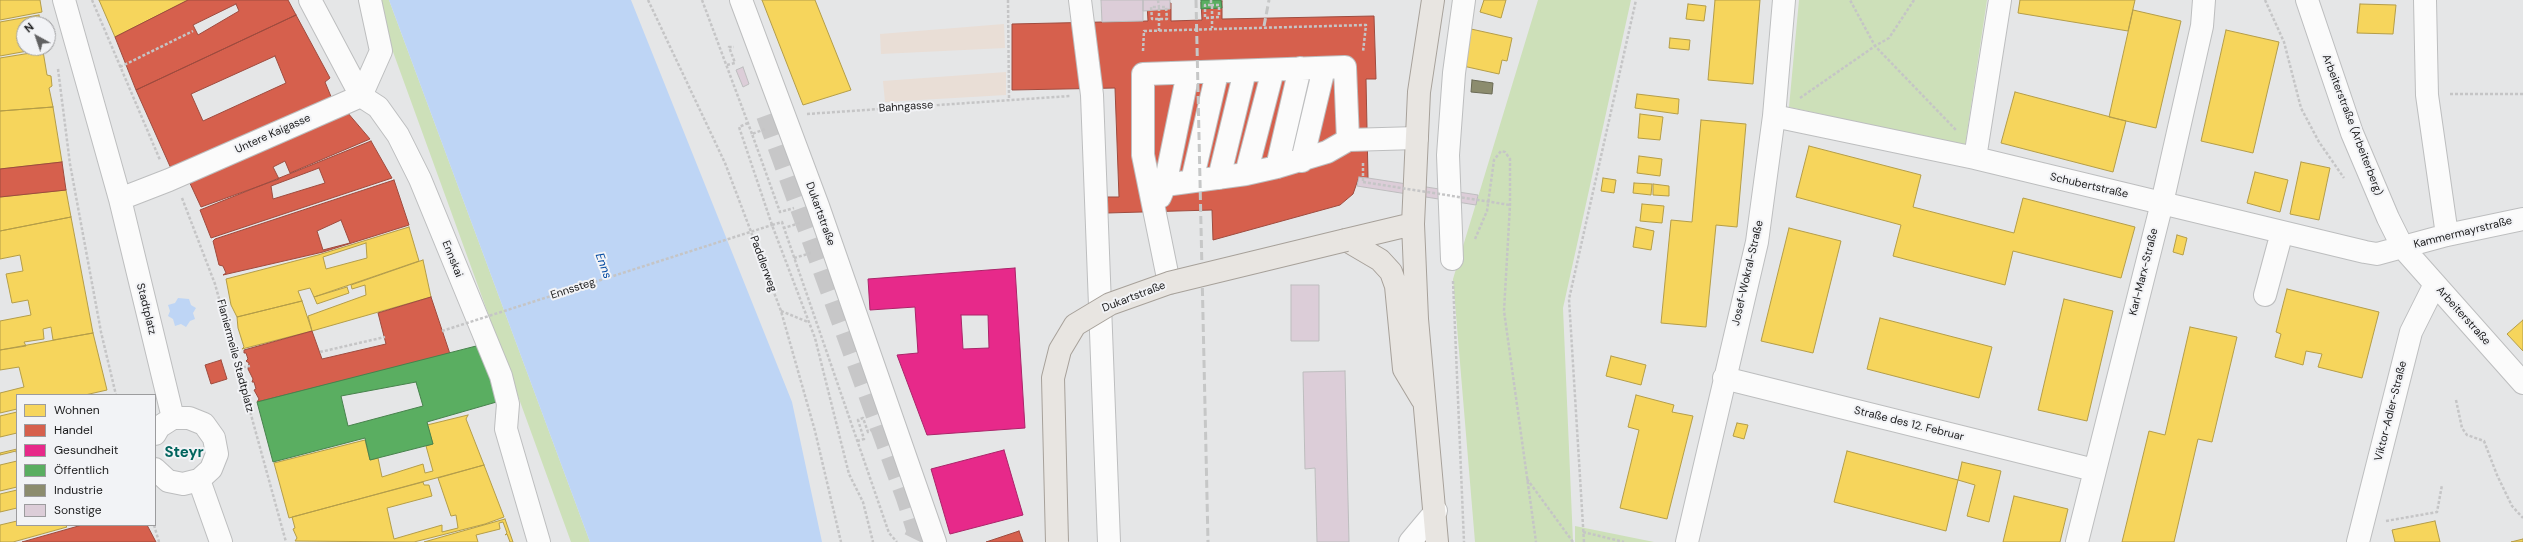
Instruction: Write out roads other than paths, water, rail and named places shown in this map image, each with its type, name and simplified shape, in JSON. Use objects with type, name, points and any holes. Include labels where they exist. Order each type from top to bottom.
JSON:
[{"type":"main road","points":[[1433,0],[1420,92],[1413,224],[1417,319],[1436,511],[1437,542]]},
{"type":"main road","name":"Dukartstraße","points":[[1057,542],[1052,392],[1060,350],[1075,325],[1089,315],[1110,304],[1169,283],[1413,224]]},
{"type":"main road","points":[[1346,240],[1380,260],[1391,272],[1396,286],[1404,369],[1425,404]]},
{"type":"street","name":"Stadtplatz","points":[[64,0],[120,199],[173,418]]},
{"type":"street","name":"Ennskai","points":[[310,0],[361,96],[378,107],[398,135],[420,179],[501,376],[508,404],[506,429],[539,542]]},
{"type":"street","points":[[361,96],[381,51],[370,0]]},
{"type":"street","name":"Dukartstraße","points":[[740,0],[818,206],[935,542]]},
{"type":"street","points":[[1080,0],[1092,95],[1108,542]]},
{"type":"street","points":[[1452,258],[1448,155],[1454,73],[1464,0]]},
{"type":"street","name":"Josef-Wokral-Straße","points":[[1686,542],[1757,242],[1774,116],[1784,0]]},
{"type":"street","points":[[1975,158],[2000,0]]},
{"type":"street","name":"Karl-Marx-Straße","points":[[2077,542],[2162,203],[2202,26],[2204,0]]},
{"type":"street","name":"Arbeiterstraße (Arbeiterberg)","points":[[2307,0],[2352,133],[2388,218],[2403,248]]},
{"type":"street","points":[[2425,0],[2427,95],[2447,235]]},
{"type":"street","points":[[1169,283],[1143,156],[1143,74],[1217,73],[1345,66],[1348,140]]},
{"type":"street","points":[[1277,168],[1300,68]]},
{"type":"street","points":[[1302,161],[1324,68]]},
{"type":"street","points":[[1246,174],[1273,70]]},
{"type":"street","points":[[1219,178],[1245,71]]},
{"type":"street","points":[[1154,213],[1165,185],[1188,73]]},
{"type":"street","points":[[1192,181],[1217,73]]},
{"type":"street","name":"Untere Kaigasse","points":[[120,199],[176,177],[361,96]]},
{"type":"street","name":"Schubertstraße","points":[[1774,116],[1975,158],[2365,252],[2377,254],[2403,248]]},
{"type":"street","points":[[1165,185],[1246,174],[1277,168],[1327,152],[1348,140],[1417,138]]},
{"type":"street","name":"Kammermayrstraße","points":[[2403,248],[2447,235],[2523,219]]},
{"type":"street","points":[[2265,295],[2282,232]]},
{"type":"street","name":"Arbeiterstraße","points":[[2403,248],[2523,383]]},
{"type":"street","name":"Viktor-Adler-Straße","points":[[2360,534],[2411,332],[2435,284]]},
{"type":"street","name":"Straße des 12. Februar","points":[[1724,378],[2094,470]]},
{"type":"street","points":[[156,432],[159,427],[173,418],[189,418],[204,424],[214,438],[216,454],[211,470],[198,480],[183,484],[168,481],[156,470]]},
{"type":"street","points":[[198,480],[221,542]]},
{"type":"street","points":[[1410,542],[1436,511]]},
{"type":"water","name":"Enns","points":[[389,0],[631,0],[792,402],[822,542],[590,542]]},
{"type":"water","points":[[178,298],[189,299],[191,305],[196,308],[193,313],[195,319],[190,321],[186,327],[181,324],[175,326],[173,319],[168,316],[170,311],[168,305],[175,303]]},
{"type":"tunnel","points":[[767,115],[907,498],[917,529],[917,534],[913,542]]},
{"type":"railway","points":[[1196,0],[1208,542]]},
{"type":"railway","points":[[1264,26],[1269,0]]},
{"type":"district","name":"Steyr","points":[[184,453]]}]
